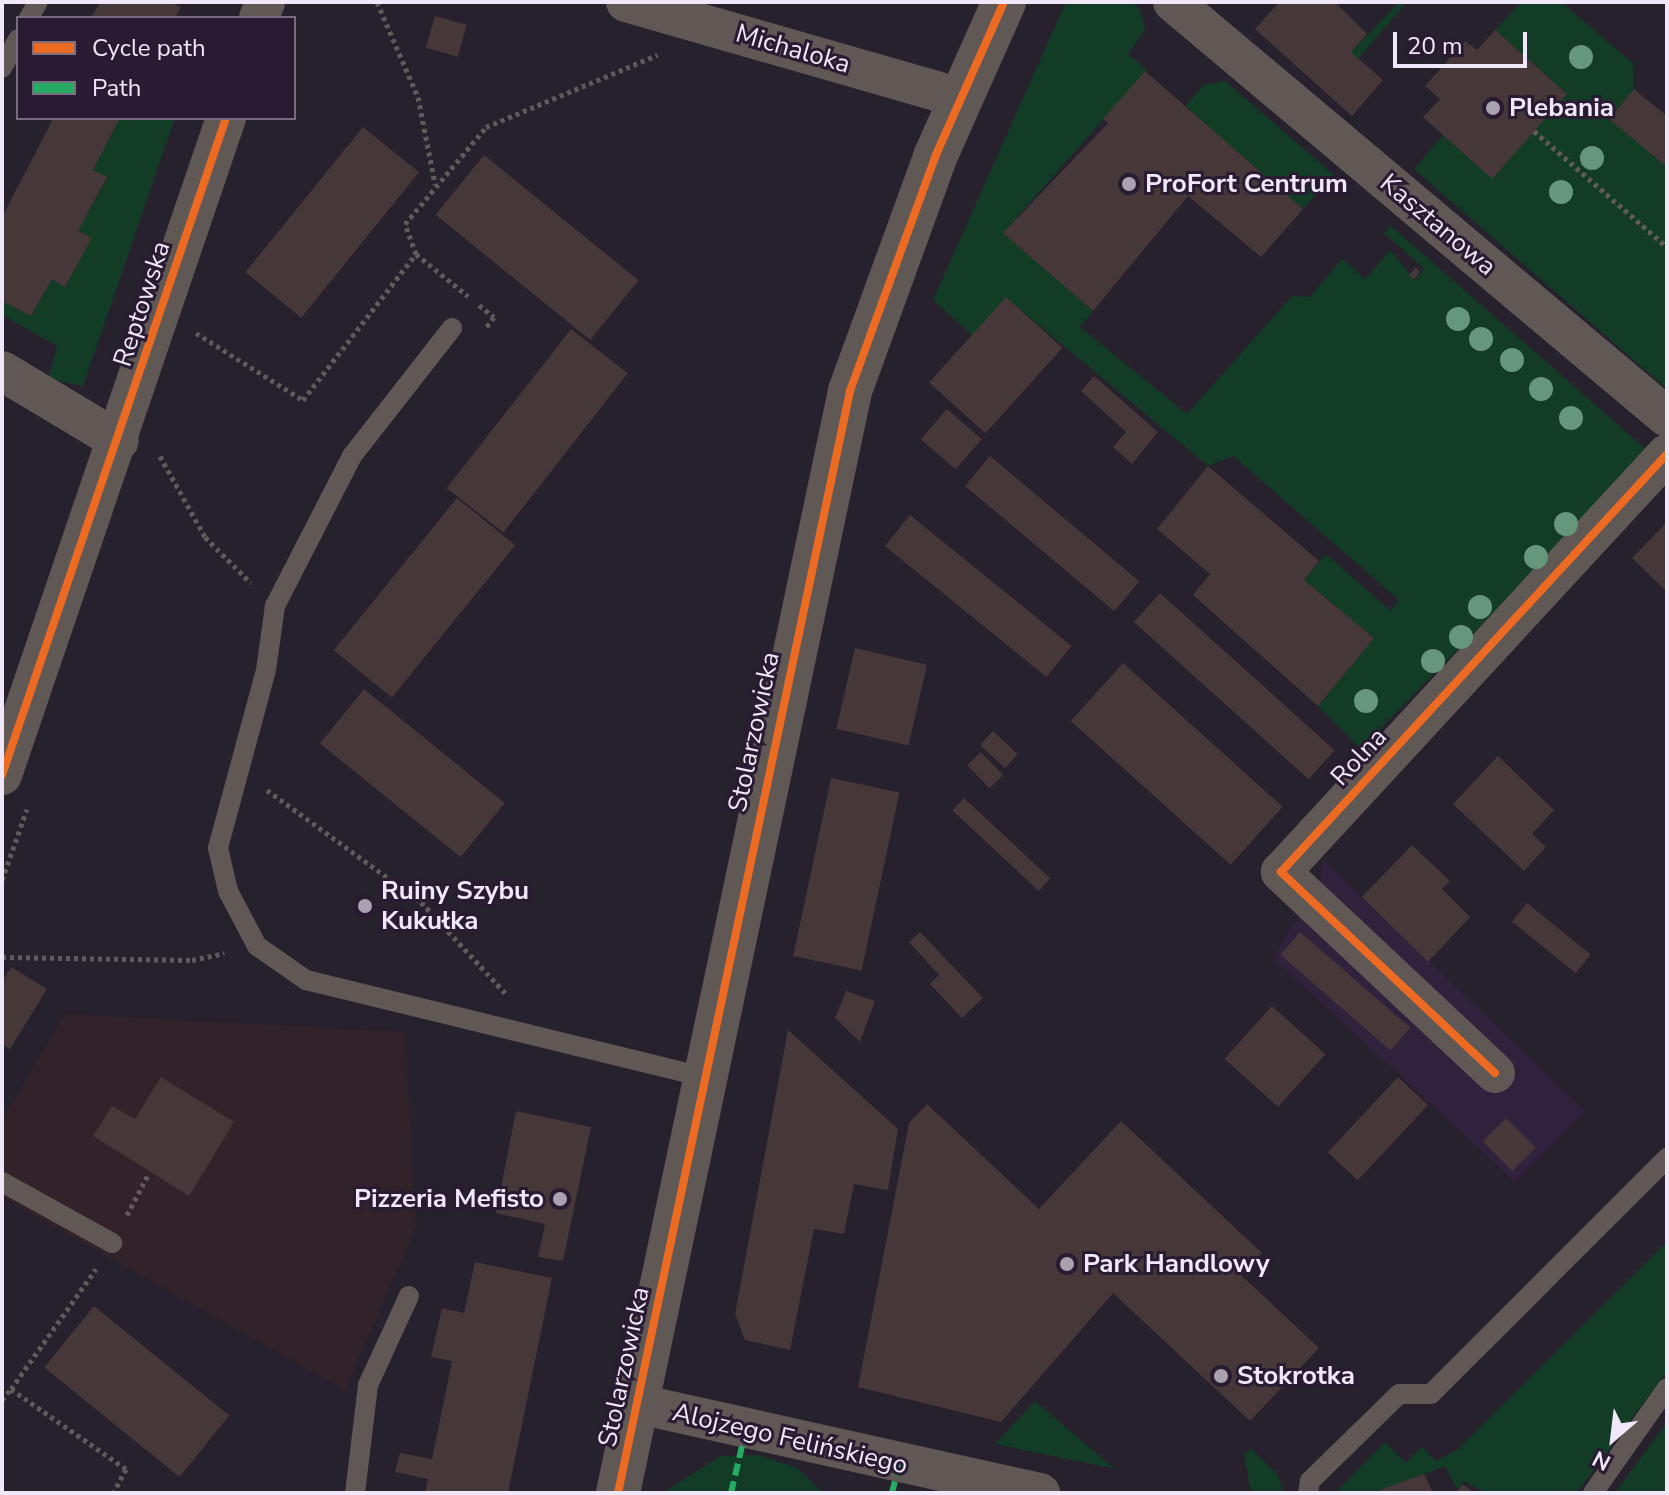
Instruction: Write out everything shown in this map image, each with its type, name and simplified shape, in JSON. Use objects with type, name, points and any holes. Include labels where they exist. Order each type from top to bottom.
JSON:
[{"type":"street","name":"Michaloka","points":[[626,2],[960,98]]},
{"type":"street","name":"Stolarzowicka","points":[[618,1493],[634,1403],[850,391],[960,98],[1004,2]]},
{"type":"street","name":"Kasztanowa","points":[[1173,2],[1667,417]]},
{"type":"street","name":"Reptowska","points":[[2,775],[119,441],[159,312],[225,120]]},
{"type":"street","points":[[2,371],[119,441]]},
{"type":"street","name":"Rolna","points":[[1495,1073],[1281,872],[1667,454]]},
{"type":"street","name":"Alojzego Felińskiego","points":[[634,1403],[895,1478],[1040,1493]]},
{"type":"lane","points":[[2,68],[16,43]]},
{"type":"lane","points":[[452,328],[352,456],[275,606],[266,670],[218,848],[228,891],[257,946],[306,980],[527,1030],[582,1052],[703,1077]]},
{"type":"lane","points":[[1308,1493],[1310,1481],[1399,1394],[1431,1394],[1667,1158]]},
{"type":"lane","points":[[2,1182],[112,1243]]},
{"type":"lane","points":[[355,1493],[368,1385],[409,1296]]},
{"type":"lane","points":[[1593,1493],[1667,1388]]},
{"type":"path","points":[[377,2],[418,97],[435,185]]},
{"type":"path","points":[[475,341],[494,317],[416,254],[405,224],[435,185],[486,127],[721,29]]},
{"type":"path","points":[[1534,131],[1667,247]]},
{"type":"path","points":[[159,312],[303,400],[416,254]]},
{"type":"path","points":[[119,441],[155,446],[205,537],[275,606]]},
{"type":"path","points":[[256,782],[421,902],[522,1011],[527,1030]]},
{"type":"path","points":[[2,957],[192,960],[257,946]]},
{"type":"path","points":[[2,1400],[112,1243],[149,1173]]},
{"type":"path","points":[[11,1389],[126,1469],[113,1493]]},
{"type":"shaded area","points":[[1323,860],[1585,1111],[1515,1182],[1273,958],[1320,882]]},
{"type":"shaded area","points":[[65,1014],[405,1032],[416,1227],[345,1390],[2,1197],[2,1120]]},
{"type":"green space","points":[[1066,2],[1131,2],[1140,9],[1145,29],[1128,54],[1147,70],[1003,233],[1093,311],[1080,327],[1187,414],[1292,296],[1310,297],[1342,259],[1365,279],[1390,250],[1415,280],[1424,269],[1384,233],[1390,225],[1649,452],[1361,749],[1318,706],[1374,638],[1304,580],[1326,554],[1391,611],[1399,600],[1233,456],[1208,466],[1006,298],[972,335],[933,300]]},
{"type":"green space","points":[[1399,2],[1407,2],[1358,59],[1351,52]]},
{"type":"green space","points":[[1522,2],[1561,2],[1633,63],[1634,89],[1609,119],[1667,167],[1667,389],[1414,169],[1443,135],[1492,178],[1567,94],[1495,30]]},
{"type":"green space","points":[[1225,81],[1334,175],[1303,209],[1185,106],[1204,85]]},
{"type":"green space","points":[[119,120],[174,120],[83,386],[48,379],[57,346],[2,315],[2,301],[31,316],[52,279],[66,286],[91,238],[78,231],[107,178],[93,170]]},
{"type":"green space","points":[[1667,1242],[1667,1371],[1577,1493],[1486,1493],[1464,1481],[1457,1489],[1445,1466],[1375,1493],[1335,1493],[1385,1442],[1406,1463],[1422,1447],[1436,1461],[1458,1449]]},
{"type":"green space","points":[[1035,1401],[1115,1469],[995,1444]]},
{"type":"green space","points":[[1667,1422],[1667,1493],[1615,1493]]},
{"type":"green space","points":[[1251,1449],[1278,1475],[1283,1493],[1251,1493],[1244,1454]]},
{"type":"green space","points":[[759,1455],[797,1468],[823,1493],[662,1493],[721,1456]]},
{"type":"building","points":[[100,2],[171,2],[181,7],[176,16],[92,16]]},
{"type":"building","points":[[1279,2],[1335,2],[1367,34],[1351,52],[1383,80],[1352,116],[1255,29]]},
{"type":"building","points":[[435,16],[467,25],[458,57],[426,48]]},
{"type":"building","name":"Plebania","points":[[1495,30],[1567,94],[1492,179],[1423,117],[1440,99],[1425,86],[1465,41],[1477,50]]},
{"type":"building","points":[[1145,71],[1303,209],[1261,257],[1188,196],[1093,311],[1003,233],[1108,123],[1103,119]]},
{"type":"building","points":[[1634,89],[1667,116],[1667,167],[1609,119]]},
{"type":"building","points":[[119,120],[93,170],[107,177],[78,231],[92,238],[65,287],[52,279],[31,316],[2,301],[2,217],[52,121]]},
{"type":"building","points":[[363,127],[419,172],[301,318],[245,272]]},
{"type":"building","points":[[484,155],[639,280],[590,340],[436,215]]},
{"type":"building","points":[[1416,267],[1420,272],[1414,280],[1409,275]]},
{"type":"building","points":[[1006,297],[1062,348],[986,433],[929,382]]},
{"type":"building","points":[[571,329],[628,373],[503,533],[447,488]]},
{"type":"building","points":[[1094,376],[1158,432],[1132,464],[1113,447],[1126,432],[1081,391]]},
{"type":"building","points":[[947,409],[982,439],[955,469],[921,439]]},
{"type":"building","points":[[990,456],[1139,581],[1114,611],[965,486]]},
{"type":"building","points":[[1208,466],[1319,561],[1304,580],[1374,638],[1318,706],[1193,595],[1210,574],[1157,529]]},
{"type":"building","points":[[457,498],[515,545],[392,698],[334,650]]},
{"type":"building","points":[[910,515],[1072,646],[1046,677],[885,546]]},
{"type":"building","points":[[1667,522],[1667,592],[1632,558]]},
{"type":"building","points":[[1160,593],[1335,750],[1309,779],[1134,622]]},
{"type":"building","points":[[855,648],[927,665],[908,746],[836,729]]},
{"type":"building","points":[[1123,663],[1283,807],[1231,865],[1071,721]]},
{"type":"building","points":[[364,689],[505,803],[461,857],[320,743]]},
{"type":"building","points":[[993,731],[1018,754],[1005,768],[980,745]]},
{"type":"building","points":[[981,752],[1003,775],[990,788],[967,765]]},
{"type":"building","points":[[1498,756],[1554,810],[1532,834],[1546,847],[1524,871],[1453,804]]},
{"type":"building","points":[[831,778],[899,793],[862,971],[793,956]]},
{"type":"building","points":[[964,798],[1050,878],[1039,891],[952,810]]},
{"type":"building","points":[[1412,845],[1450,881],[1442,889],[1470,917],[1428,962],[1362,897]]},
{"type":"building","points":[[1527,903],[1591,955],[1576,973],[1512,922]]},
{"type":"building","points":[[920,932],[983,998],[962,1018],[930,984],[939,975],[909,942]]},
{"type":"building","points":[[1300,932],[1410,1028],[1391,1050],[1280,955]]},
{"type":"building","points":[[11,967],[47,989],[10,1049],[2,1044],[2,982]]},
{"type":"building","points":[[846,991],[875,1001],[860,1042],[835,1018]]},
{"type":"building","points":[[1272,1006],[1326,1054],[1278,1107],[1224,1059]]},
{"type":"building","points":[[788,1030],[898,1129],[888,1190],[854,1184],[844,1234],[814,1229],[790,1350],[745,1340],[735,1314]]},
{"type":"building","points":[[161,1077],[234,1122],[189,1196],[93,1136],[112,1106],[135,1119]]},
{"type":"building","points":[[1398,1077],[1428,1105],[1358,1180],[1328,1152]]},
{"type":"building","name":"Park Handlowy","points":[[927,1104],[1039,1209],[1121,1121],[1262,1253],[1241,1275],[1319,1348],[1250,1421],[1113,1293],[1001,1422],[858,1387],[909,1123]]},
{"type":"building","points":[[516,1111],[591,1127],[563,1261],[538,1257],[545,1224],[496,1213]]},
{"type":"building","points":[[1506,1118],[1536,1148],[1512,1171],[1483,1141]]},
{"type":"building","points":[[475,1262],[552,1278],[508,1493],[425,1493],[428,1479],[395,1472],[400,1453],[432,1459],[452,1361],[431,1357],[442,1308],[464,1313]]},
{"type":"building","points":[[94,1306],[229,1416],[180,1477],[44,1367]]},
{"type":"building","points":[[1424,1474],[1433,1493],[1381,1493],[1380,1490]]},
{"type":"building","points":[[1462,1484],[1476,1493],[1457,1493]]},
{"type":"marked path","points":[[731,1493],[746,1429]]},
{"type":"marked path","points":[[892,1493],[899,1464]]},
{"type":"cycle path","points":[[618,1493],[850,391],[935,157],[1004,2]]},
{"type":"cycle path","points":[[2,775],[225,120]]},
{"type":"cycle path","points":[[1495,1073],[1281,872],[1667,454]]},
{"type":"place","name":"Plebania","points":[[1493,108]]},
{"type":"place","name":"ProFort Centrum","points":[[1129,184]]},
{"type":"place","name":"Ruiny Szybu Kukułka","points":[[365,906]]},
{"type":"place","name":"Pizzeria Mefisto","points":[[560,1199]]},
{"type":"place","name":"Park Handlowy","points":[[1067,1264]]},
{"type":"place","name":"Stokrotka","points":[[1221,1376]]}]
